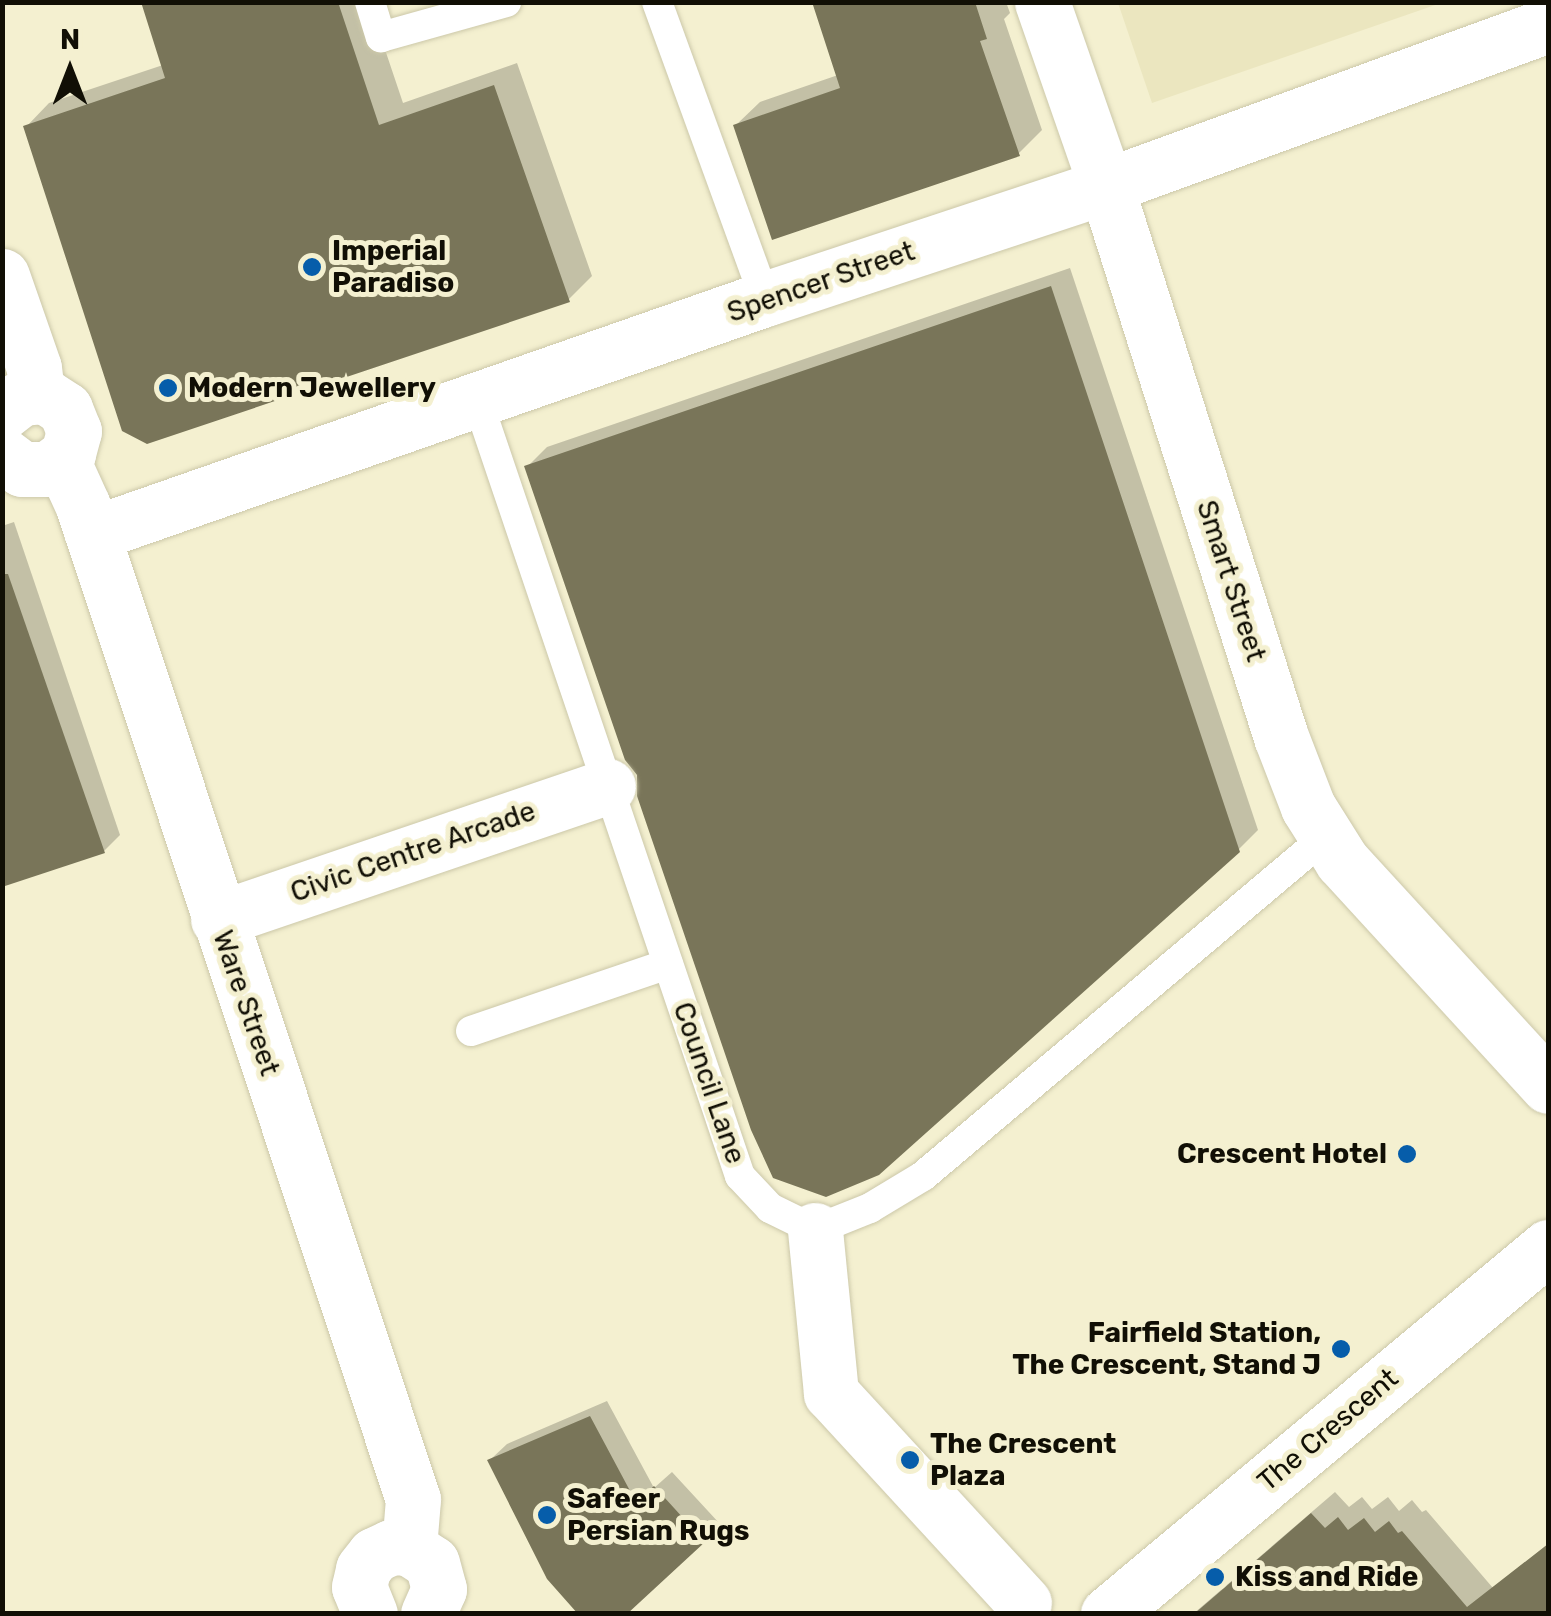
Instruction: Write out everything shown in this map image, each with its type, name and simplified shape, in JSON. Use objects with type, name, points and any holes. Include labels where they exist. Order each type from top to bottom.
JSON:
[{"type":"street","name":"Smart Street","points":[[1042,2],[1106,186],[1280,737],[1324,838],[1548,1086]]},
{"type":"street","name":"Spencer Street","points":[[92,534],[764,299],[1106,186],[1548,25]]},
{"type":"street","points":[[2,276],[34,368],[20,403]]},
{"type":"street","points":[[2,454],[14,466],[30,471],[48,470],[62,460],[74,438],[70,415],[53,398],[20,403]]},
{"type":"street","name":"Ware Street","points":[[62,460],[92,534],[414,1499],[409,1548]]},
{"type":"street","name":"Civic Centre Arcade","points":[[218,919],[608,786]]},
{"type":"street","points":[[815,1230],[831,1393],[1024,1602]]},
{"type":"street","name":"The Crescent","points":[[1108,1614],[1548,1247]]},
{"type":"street","points":[[361,1610],[359,1587],[363,1569],[374,1555],[391,1548],[409,1548],[432,1563],[437,1576],[438,1589],[428,1613]]},
{"type":"lane","points":[[370,2],[382,37],[506,2]]},
{"type":"lane","points":[[657,2],[764,299]]},
{"type":"lane","name":"Council Lane","points":[[478,402],[740,1176],[770,1208],[815,1230]]},
{"type":"lane","points":[[815,1230],[870,1208],[923,1176],[1324,838]]},
{"type":"lane","points":[[470,1032],[668,964]]},
{"type":"shaded area","points":[[1118,2],[1441,3],[1152,103]]},
{"type":"building","name":"Imperial Paradiso","points":[[141,2],[338,2],[379,125],[494,85],[570,302],[147,444],[122,431],[23,126],[165,78]]},
{"type":"building","points":[[812,2],[975,2],[987,39],[980,41],[1020,156],[772,240],[733,125],[840,88]]},
{"type":"building","points":[[1051,286],[1240,852],[879,1175],[826,1197],[773,1178],[751,1130],[637,796],[637,775],[625,760],[524,466]]},
{"type":"building","points":[[2,574],[8,574],[105,853],[2,887]]},
{"type":"building","points":[[590,1416],[636,1502],[654,1486],[705,1542],[627,1614],[578,1614],[547,1579],[487,1460]]},
{"type":"building","points":[[1311,1513],[1325,1528],[1338,1517],[1348,1530],[1364,1518],[1375,1532],[1389,1521],[1467,1607],[1548,1544],[1548,1614],[1194,1614]]},
{"type":"place","name":"Imperial Paradiso","points":[[312,267]]},
{"type":"place","name":"Modern Jewellery","points":[[168,388]]},
{"type":"place","name":"Crescent Hotel","points":[[1407,1154]]},
{"type":"place","name":"Fairfield Station, The Crescent, Stand J","points":[[1341,1349]]},
{"type":"place","name":"The Crescent Plaza","points":[[910,1460]]},
{"type":"place","name":"Safeer Persian Rugs","points":[[547,1515]]},
{"type":"place","name":"Kiss and Ride","points":[[1215,1577]]}]
